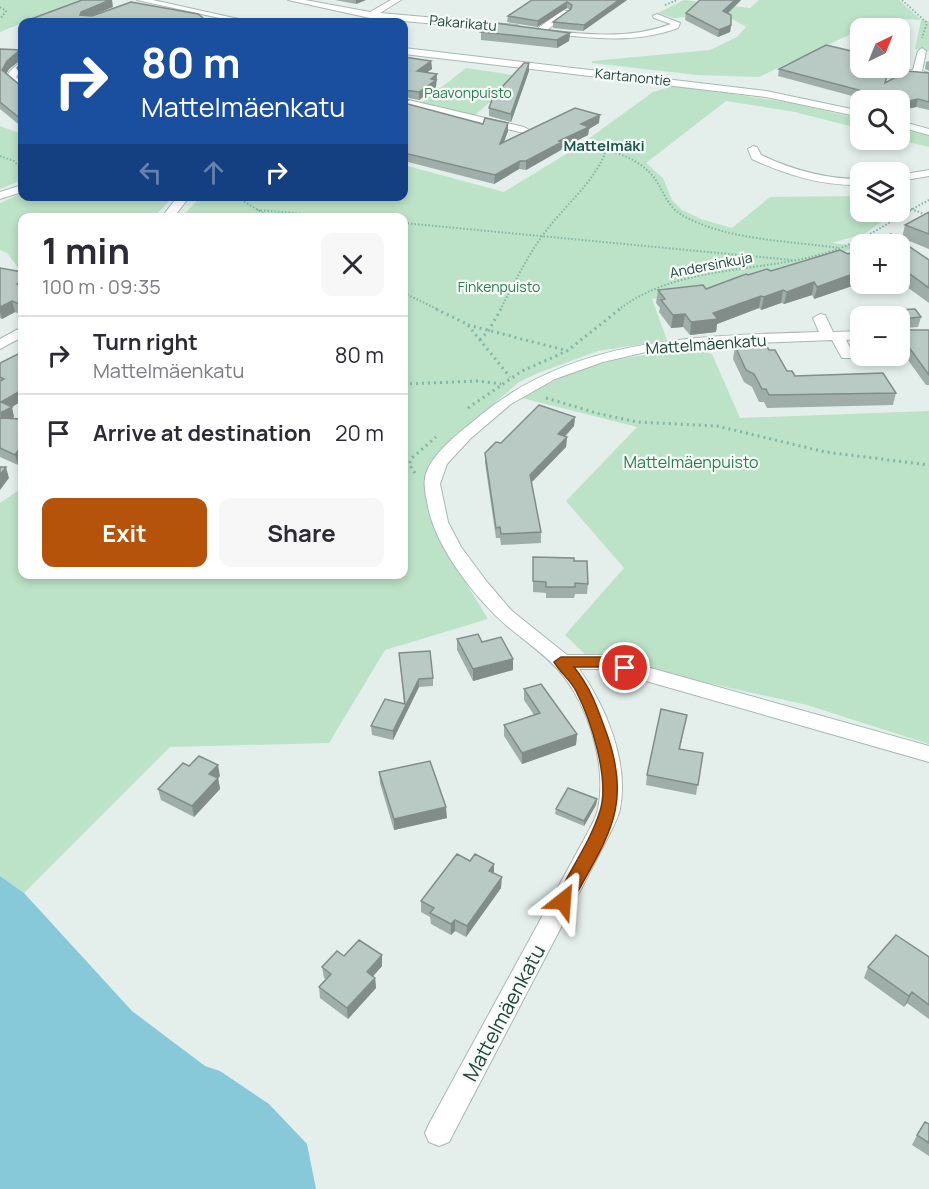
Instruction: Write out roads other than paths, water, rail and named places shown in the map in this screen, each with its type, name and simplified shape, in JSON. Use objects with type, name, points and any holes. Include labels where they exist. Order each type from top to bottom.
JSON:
[{"type":"street","points":[[129,5],[141,0],[229,18]]},
{"type":"street","name":"Pakarikatu","points":[[292,0],[371,15],[485,24],[598,38],[664,30],[675,26],[676,23],[672,20],[657,16]]},
{"type":"street","points":[[366,18],[397,0]]},
{"type":"street","points":[[540,31],[566,12]]},
{"type":"street","name":"Kartanontie","points":[[408,51],[766,94],[850,112]]},
{"type":"street","points":[[916,73],[922,51]]},
{"type":"street","points":[[18,68],[11,78],[18,84]]},
{"type":"street","points":[[910,73],[929,76]]},
{"type":"street","points":[[408,103],[524,130]]},
{"type":"street","points":[[910,127],[929,132]]},
{"type":"street","points":[[753,149],[756,157],[781,169],[819,180],[850,181]]},
{"type":"street","points":[[910,176],[929,173]]},
{"type":"street","points":[[0,196],[18,189]]},
{"type":"street","points":[[170,213],[181,201]]},
{"type":"street","points":[[820,318],[847,355]]},
{"type":"street","points":[[0,345],[18,334]]},
{"type":"street","name":"Mattelmäenkatu","points":[[439,1133],[597,837],[609,809],[611,782],[607,754],[583,688],[561,662],[506,615],[492,600],[449,541],[441,527],[432,479],[450,452],[515,384],[576,365],[666,343],[850,336]]},
{"type":"street","points":[[561,662],[604,662],[929,754]]},
{"type":"water","points":[[0,876],[24,893],[132,1011],[205,1066],[220,1071],[269,1104],[307,1144],[316,1189],[0,1189]]},
{"type":"district","name":"Mattelmäki","points":[[604,146]]},
{"type":"park label","name":"Paavonpuisto","points":[[468,93]]},
{"type":"park label","name":"Finkenpuisto","points":[[499,287]]},
{"type":"park label","name":"Mattelmäenpuisto","points":[[691,462]]}]
